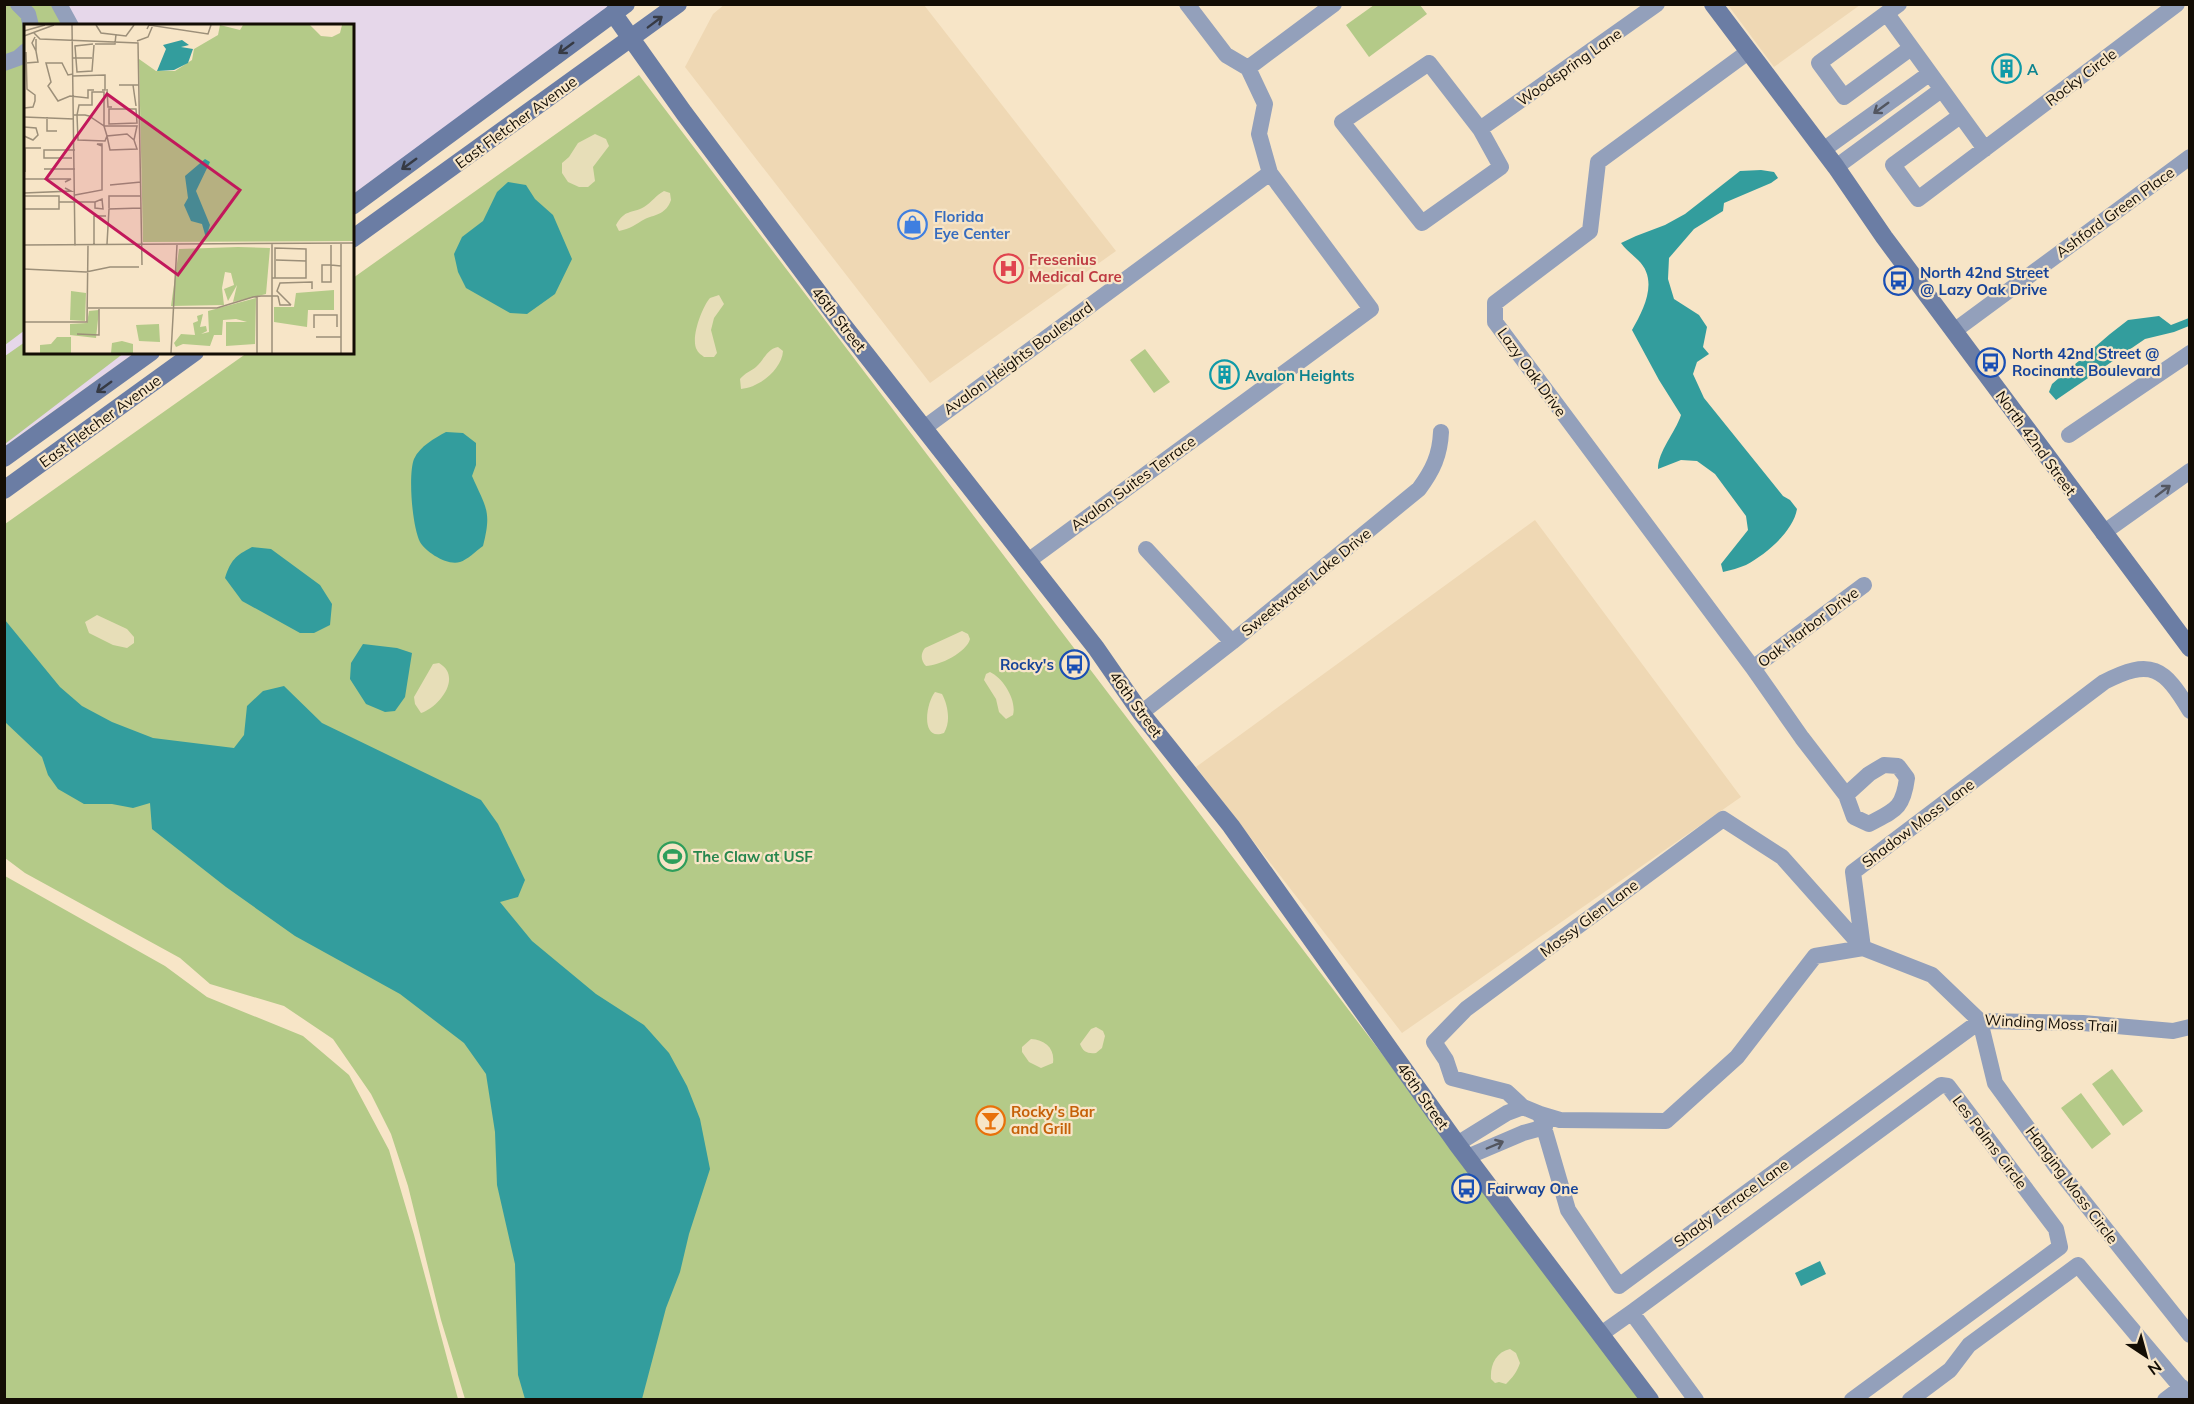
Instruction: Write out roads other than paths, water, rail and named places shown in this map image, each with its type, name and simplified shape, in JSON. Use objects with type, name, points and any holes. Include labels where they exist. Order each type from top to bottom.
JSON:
[{"type":"street","points":[[59,4],[70,24]]},
{"type":"street","name":"East Fletcher Avenue","points":[[354,238],[678,4]]},
{"type":"street","points":[[1187,4],[1226,55],[1248,68],[1265,104],[1258,134],[1270,173]]},
{"type":"street","points":[[1248,68],[1334,4]]},
{"type":"street","name":"Woodspring Lane","points":[[1480,129],[1657,4]]},
{"type":"street","name":"North 42nd Street","points":[[1713,4],[1836,167],[1884,237],[2190,648]]},
{"type":"street","name":"Rocky Circle","points":[[1960,116],[1893,165],[1918,199],[2177,4]]},
{"type":"street","name":"East Fletcher Avenue","points":[[354,204],[615,8]]},
{"type":"street","name":"46th Street","points":[[615,8],[632,39],[839,320],[1096,648],[1141,713],[1231,826],[1462,1150],[1650,1400]]},
{"type":"street","points":[[1911,48],[1844,97],[1819,63],[1893,9],[1911,48],[1985,148]]},
{"type":"street","name":"Lazy Oak Drive","points":[[1748,52],[1598,162],[1590,231],[1495,303],[1495,322],[1846,795]]},
{"type":"street","points":[[4,63],[18,58],[24,53]]},
{"type":"street","points":[[1429,63],[1480,129],[1502,167],[1422,223],[1342,122],[1429,63]]},
{"type":"street","points":[[1823,150],[1929,74]]},
{"type":"street","points":[[1836,167],[1941,90]]},
{"type":"street","name":"Ashford Green Place","points":[[1954,331],[2190,157]]},
{"type":"street","name":"Avalon Heights Boulevard","points":[[924,428],[1270,173]]},
{"type":"street","name":"Avalon Suites Terrace","points":[[1028,561],[1371,309],[1270,173]]},
{"type":"street","points":[[2074,431],[2190,353]]},
{"type":"street","name":"East Fletcher Avenue","points":[[4,458],[148,354]]},
{"type":"street","name":"East Fletcher Avenue","points":[[4,490],[192,354]]},
{"type":"street","name":"Sweetwater Lake Drive","points":[[1141,713],[1232,642],[1419,489],[1436,463],[1441,432]]},
{"type":"street","points":[[2103,533],[2190,471]]},
{"type":"street","points":[[1146,549],[1232,642]]},
{"type":"street","name":"Oak Harbor Drive","points":[[1753,668],[1864,585]]},
{"type":"street","name":"Shadow Moss Lane","points":[[1863,948],[1853,872],[2104,682],[2128,670],[2155,669],[2174,685],[2190,711]]},
{"type":"street","name":"Mossy Glen Lane","points":[[1544,1125],[1507,1092],[1452,1078],[1446,1060],[1434,1042],[1466,1009],[1723,819],[1782,857],[1863,948]]},
{"type":"street","points":[[1462,1150],[1524,1133],[1560,1120],[1666,1121],[1737,1057],[1815,956],[1863,948]]},
{"type":"street","name":"Winding Moss Trail","points":[[1863,948],[1932,975],[1980,1021],[2083,1023],[2173,1031],[2190,1027]]},
{"type":"street","name":"Shady Terrace Lane","points":[[1544,1125],[1568,1210],[1618,1286],[1980,1021]]},
{"type":"street","name":"Hanging Moss Circle","points":[[1980,1021],[1995,1083],[2057,1168],[2190,1335]]},
{"type":"street","name":"Les Palms Circle","points":[[1601,1334],[1941,1085],[1948,1086],[2056,1229],[2060,1247]]},
{"type":"street","points":[[1462,1150],[1507,1113],[1523,1107]]},
{"type":"street","points":[[1852,1400],[2060,1247],[2078,1265],[2186,1393],[2165,1400]]},
{"type":"street","points":[[1910,1400],[1950,1370],[1970,1345],[2078,1265]]},
{"type":"street","points":[[1635,1310],[1635,1317],[1696,1400]]},
{"type":"water","points":[[1740,171],[1774,172],[1778,178],[1724,203],[1723,211],[1694,229],[1669,258],[1668,279],[1674,299],[1699,315],[1707,327],[1703,347],[1709,354],[1697,362],[1693,374],[1704,398],[1783,496],[1790,500],[1797,509],[1790,526],[1770,549],[1746,565],[1723,572],[1721,564],[1748,530],[1746,516],[1715,474],[1697,461],[1681,460],[1658,469],[1661,456],[1681,415],[1632,330],[1645,304],[1648,276],[1638,260],[1621,243],[1685,214]]},
{"type":"water","points":[[508,182],[526,185],[535,199],[553,215],[572,259],[555,294],[527,314],[510,313],[466,288],[458,272],[454,254],[462,237],[483,221],[497,192]]},
{"type":"water","points":[[2159,316],[2171,325],[2189,318],[2189,326],[2145,339],[2056,400],[2049,392],[2052,384],[2128,320]]},
{"type":"water","points":[[446,432],[463,433],[476,443],[476,465],[472,476],[484,503],[487,517],[483,546],[466,559],[455,563],[437,557],[420,542],[412,500],[411,476],[414,459],[424,446]]},
{"type":"water","points":[[252,547],[271,549],[320,585],[332,604],[330,625],[314,633],[300,633],[242,601],[225,578],[234,559]]},
{"type":"water","points":[[5,620],[60,687],[82,706],[112,722],[153,738],[234,748],[244,735],[247,706],[263,691],[284,686],[322,723],[481,800],[498,824],[525,880],[518,897],[500,902],[532,941],[596,994],[644,1025],[669,1053],[687,1086],[700,1119],[710,1169],[689,1234],[680,1272],[666,1308],[642,1399],[525,1399],[518,1375],[515,1264],[497,1185],[495,1132],[486,1074],[464,1043],[400,994],[295,936],[226,887],[152,829],[150,803],[133,808],[112,804],[84,804],[58,789],[48,775],[42,757],[5,722]]},
{"type":"water","points":[[363,644],[397,648],[412,653],[405,697],[395,711],[385,712],[366,704],[350,679],[351,663]]},
{"type":"water","points":[[1820,1261],[1826,1274],[1801,1286],[1795,1273]]},
{"type":"place","name":"A","points":[[2006,69]]},
{"type":"place","name":"Florida Eye Center","points":[[913,225]]},
{"type":"place","name":"Fresenius Medical Care","points":[[1008,268]]},
{"type":"place","name":"North 42nd Street @ Lazy Oak Drive","points":[[1899,281]]},
{"type":"place","name":"North 42nd Street @ Rocinante Boulevard","points":[[1991,362]]},
{"type":"place","name":"Avalon Heights","points":[[1224,375]]},
{"type":"place","name":"Rocky's","points":[[1075,664]]},
{"type":"place","name":"The Claw at USF","points":[[672,856]]},
{"type":"place","name":"Rocky's Bar and Grill","points":[[990,1120]]},
{"type":"place","name":"Fairway One","points":[[1466,1188]]}]
